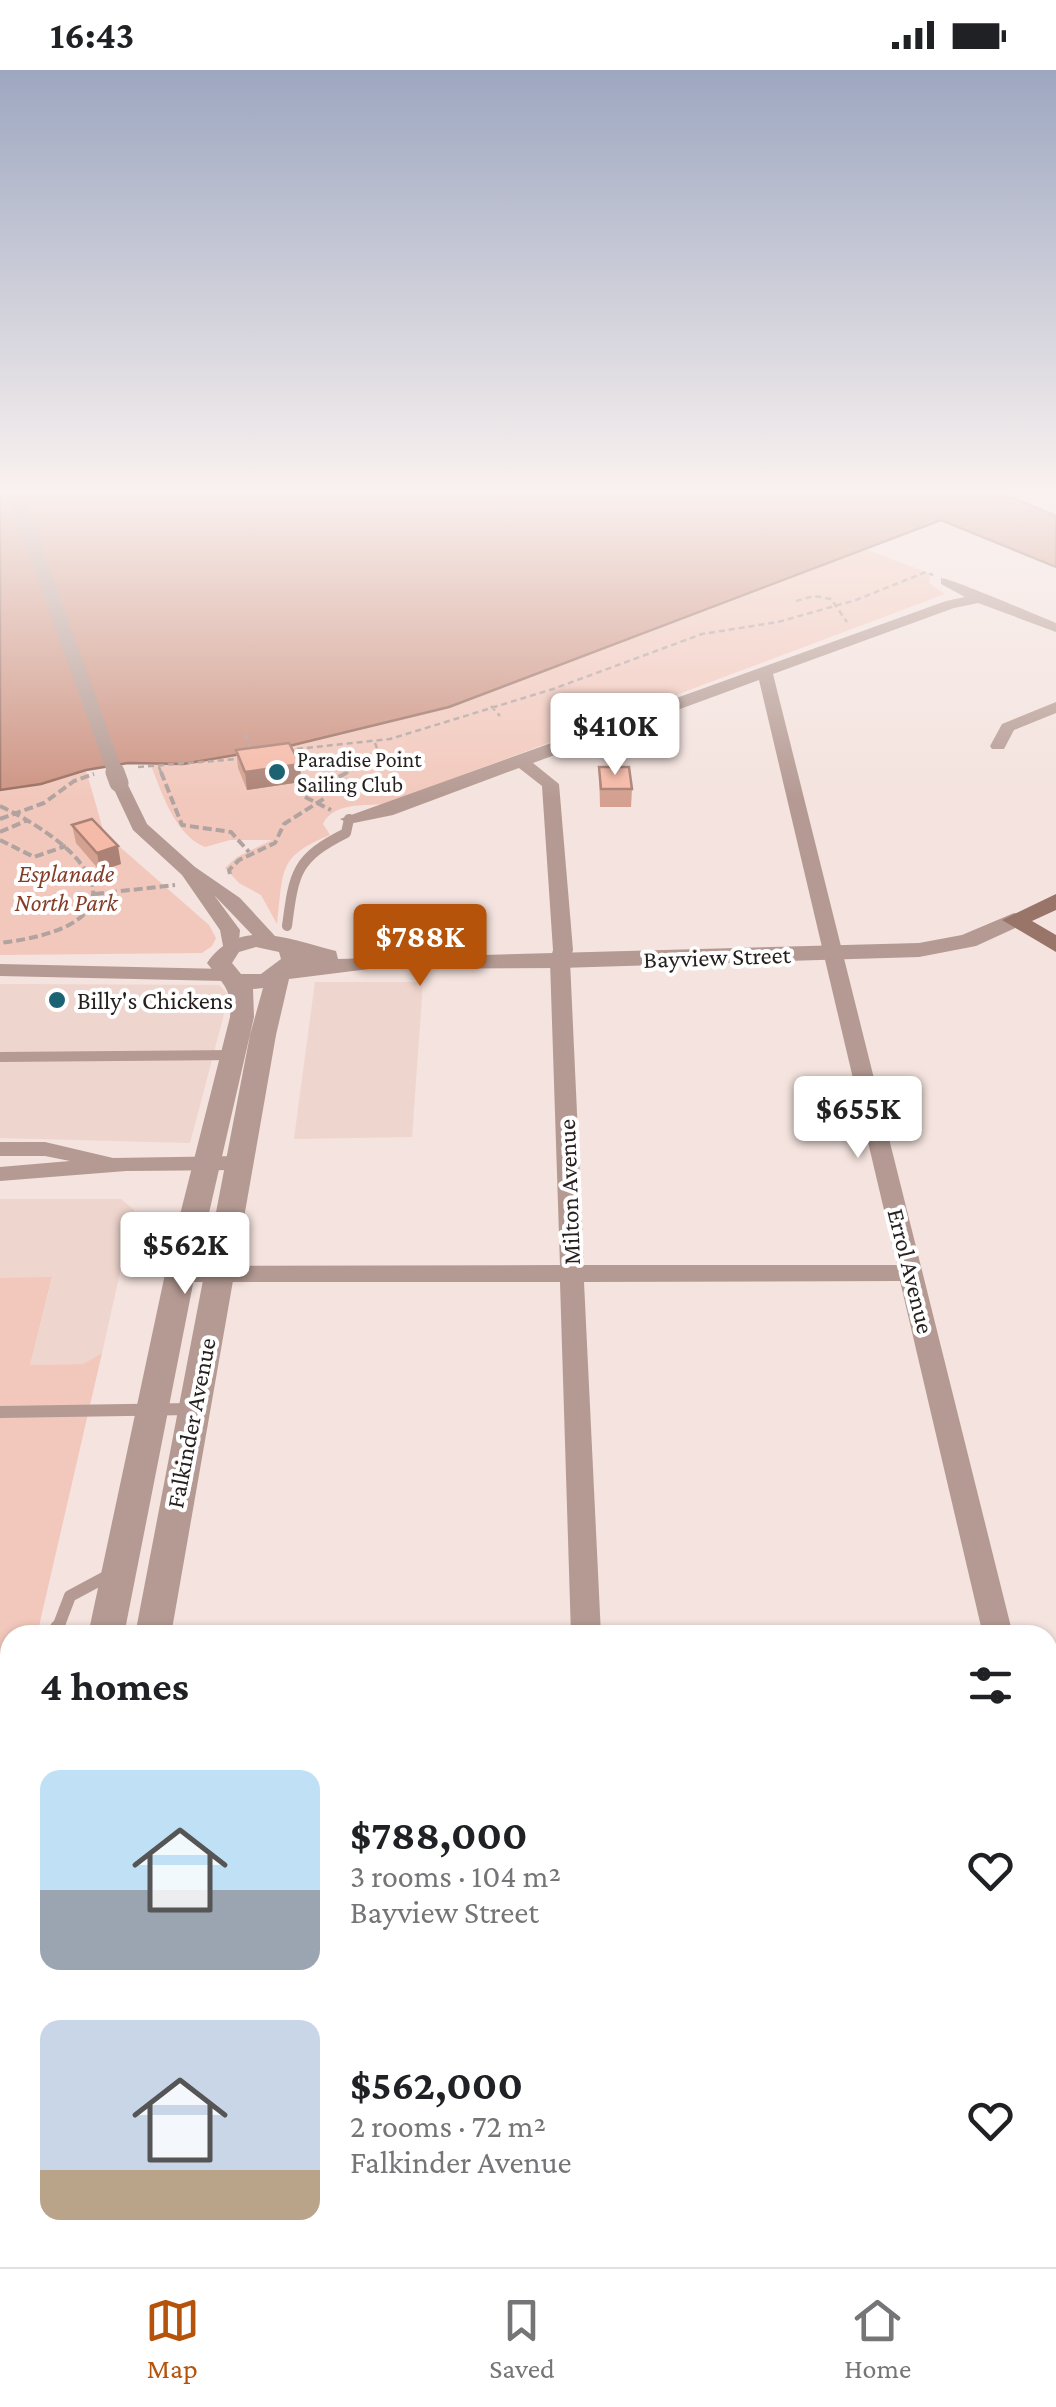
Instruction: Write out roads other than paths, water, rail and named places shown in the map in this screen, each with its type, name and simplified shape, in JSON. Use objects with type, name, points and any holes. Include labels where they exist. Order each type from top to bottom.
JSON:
[{"type":"main road","points":[[1035,911],[1056,925]]},
{"type":"main road","points":[[1035,911],[1056,945]]},
{"type":"street","points":[[51,595],[138,826],[230,930],[229,965]]},
{"type":"street","points":[[966,595],[974,600]]},
{"type":"street","points":[[348,819],[387,812],[951,604],[995,602],[1056,628]]},
{"type":"street","name":"Errol Avenue","points":[[766,675],[996,1625]]},
{"type":"street","points":[[998,746],[1008,727],[1056,707]]},
{"type":"street","name":"Milton Avenue","points":[[523,763],[550,784],[563,950],[560,961],[586,1625]]},
{"type":"street","points":[[184,878],[208,880],[244,908],[282,953]]},
{"type":"street","name":"Bayview Street","points":[[282,953],[369,962],[834,953],[950,946],[1035,911]]},
{"type":"street","points":[[229,965],[260,982],[282,953]]},
{"type":"street","points":[[0,970],[161,971],[229,965],[282,953]]},
{"type":"street","name":"Falkinder Avenue","points":[[108,1625],[204,1162],[282,953]]},
{"type":"street","name":"Falkinder Avenue","points":[[155,1625],[239,1163],[246,1055],[244,1005],[229,965]]},
{"type":"street","points":[[0,1149],[60,1162],[239,1163]]},
{"type":"street","points":[[0,1174],[60,1162]]},
{"type":"street","points":[[180,1274],[912,1273]]},
{"type":"lane","points":[[282,953],[296,865],[308,853],[346,834],[348,819]]},
{"type":"lane","points":[[0,1056],[246,1055]]},
{"type":"lane","points":[[0,1412],[192,1409]]},
{"type":"lane","points":[[60,1625],[70,1596],[119,1570]]},
{"type":"place","name":"Paradise Point Sailing Club","points":[[277,772]]},
{"type":"place","name":"Billy's Chickens","points":[[57,1000]]},
{"type":"park label","name":"Esplanade North Park","points":[[66,888]]}]
